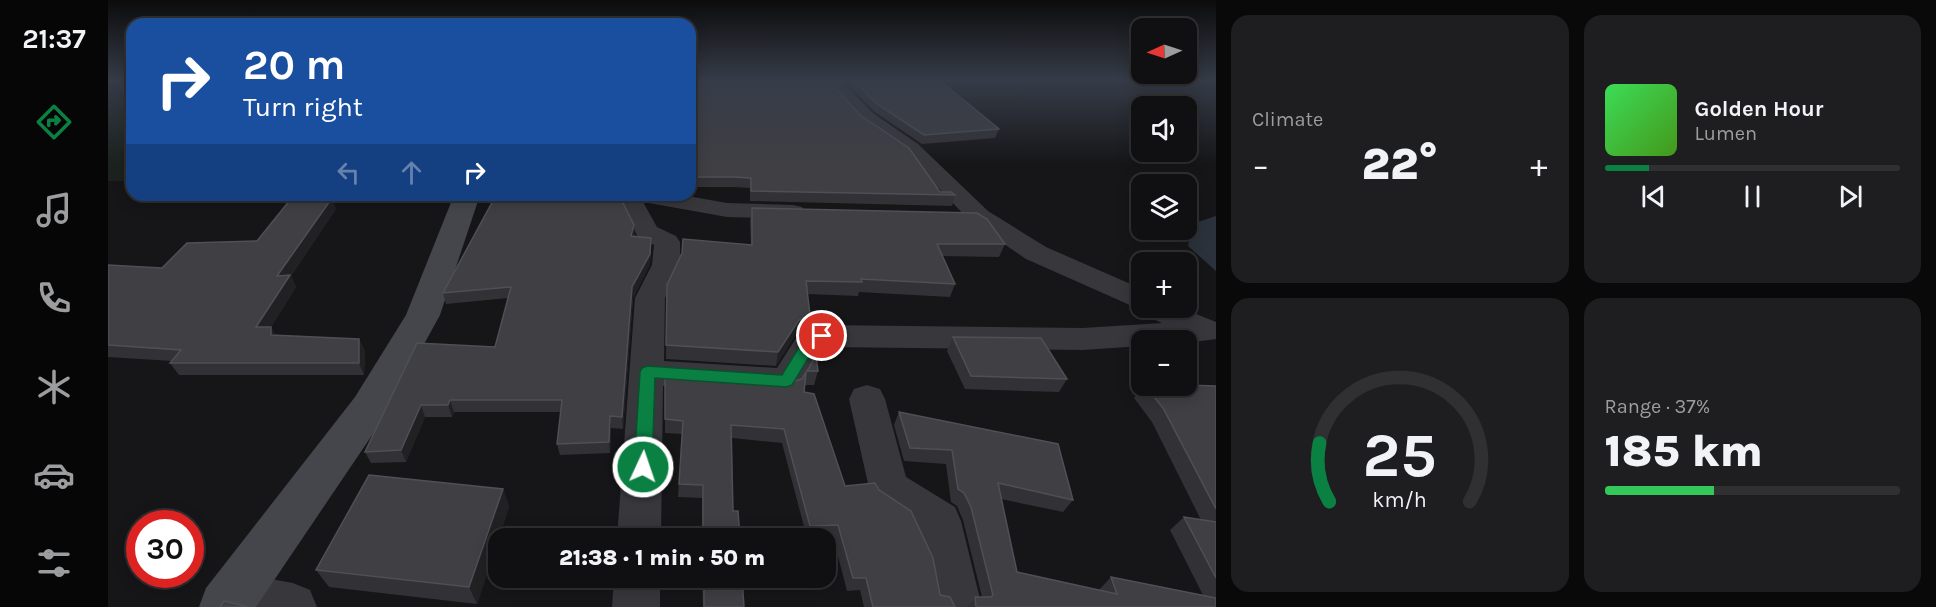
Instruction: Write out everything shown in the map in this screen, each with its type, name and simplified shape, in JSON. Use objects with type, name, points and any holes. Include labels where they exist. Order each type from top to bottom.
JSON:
[{"type":"main road","points":[[228,602],[369,408],[423,315],[465,201]]},
{"type":"street","points":[[858,108],[867,118],[911,148],[979,216],[1036,253],[1131,296]]},
{"type":"street","points":[[630,201],[647,232],[667,242],[666,265],[650,298],[639,528]]},
{"type":"street","points":[[675,201],[727,210],[811,212]]},
{"type":"street","points":[[943,215],[979,216]]},
{"type":"street","points":[[1176,318],[1213,336]]},
{"type":"street","points":[[647,372],[786,381],[809,343],[822,336],[1083,339],[1213,336]]},
{"type":"street","points":[[867,399],[889,488],[940,521],[958,607]]},
{"type":"street","points":[[636,607],[637,588]]},
{"type":"street","points":[[228,602],[293,607]]},
{"type":"shaded area","points":[[108,108],[126,108],[126,181],[108,181]]},
{"type":"shaded area","points":[[1216,216],[1216,271],[1188,246],[1189,240],[1197,240],[1197,222]]},
{"type":"building","points":[[696,108],[854,108],[860,115],[909,148],[940,192],[951,192],[955,195],[751,191],[751,178],[696,177]]},
{"type":"building","points":[[884,108],[974,108],[999,129],[924,135]]},
{"type":"building","points":[[289,201],[330,201],[277,276],[290,275],[256,327],[271,327],[271,335],[359,339],[359,363],[170,363],[181,350],[108,345],[108,265],[162,268],[187,243],[257,241]]},
{"type":"building","points":[[493,201],[622,201],[634,225],[631,236],[651,238],[650,254],[632,287],[622,417],[610,416],[609,442],[557,444],[562,400],[450,400],[448,405],[421,405],[401,450],[365,452],[417,343],[495,347],[511,287],[443,293]]},
{"type":"building","points":[[752,208],[977,213],[987,219],[1005,244],[937,244],[955,284],[861,279],[862,282],[806,281],[810,315],[799,320],[778,352],[666,345],[667,285],[682,253],[683,239],[752,245]]},
{"type":"building","points":[[953,337],[1041,338],[1067,379],[971,376]]},
{"type":"building","points":[[816,356],[818,371],[807,371]]},
{"type":"building","points":[[806,372],[804,392],[814,394],[845,486],[875,483],[879,490],[911,511],[933,558],[940,595],[950,597],[955,607],[873,607],[866,578],[853,578],[838,525],[810,526],[784,429],[731,425],[733,511],[738,511],[739,528],[703,528],[703,485],[679,484],[683,421],[665,419],[665,375],[788,383],[802,379]]},
{"type":"building","points":[[1197,385],[1216,386],[1216,509],[1163,408],[1153,396],[1197,396]]},
{"type":"building","points":[[899,412],[1058,444],[1073,500],[998,483],[1017,572],[1117,594],[1111,577],[1216,598],[1216,607],[976,607],[975,597],[993,595],[971,507],[964,493],[958,489],[952,450],[910,448]]},
{"type":"building","points":[[369,475],[503,489],[469,587],[316,570]]},
{"type":"building","points":[[1184,517],[1216,522],[1216,578]]},
{"type":"building","points":[[704,588],[743,588],[744,607],[704,607]]},
{"type":"building","points":[[224,601],[249,607],[220,607]]},
{"type":"route","points":[[643,467],[647,372],[786,381],[809,343],[822,336]]}]
